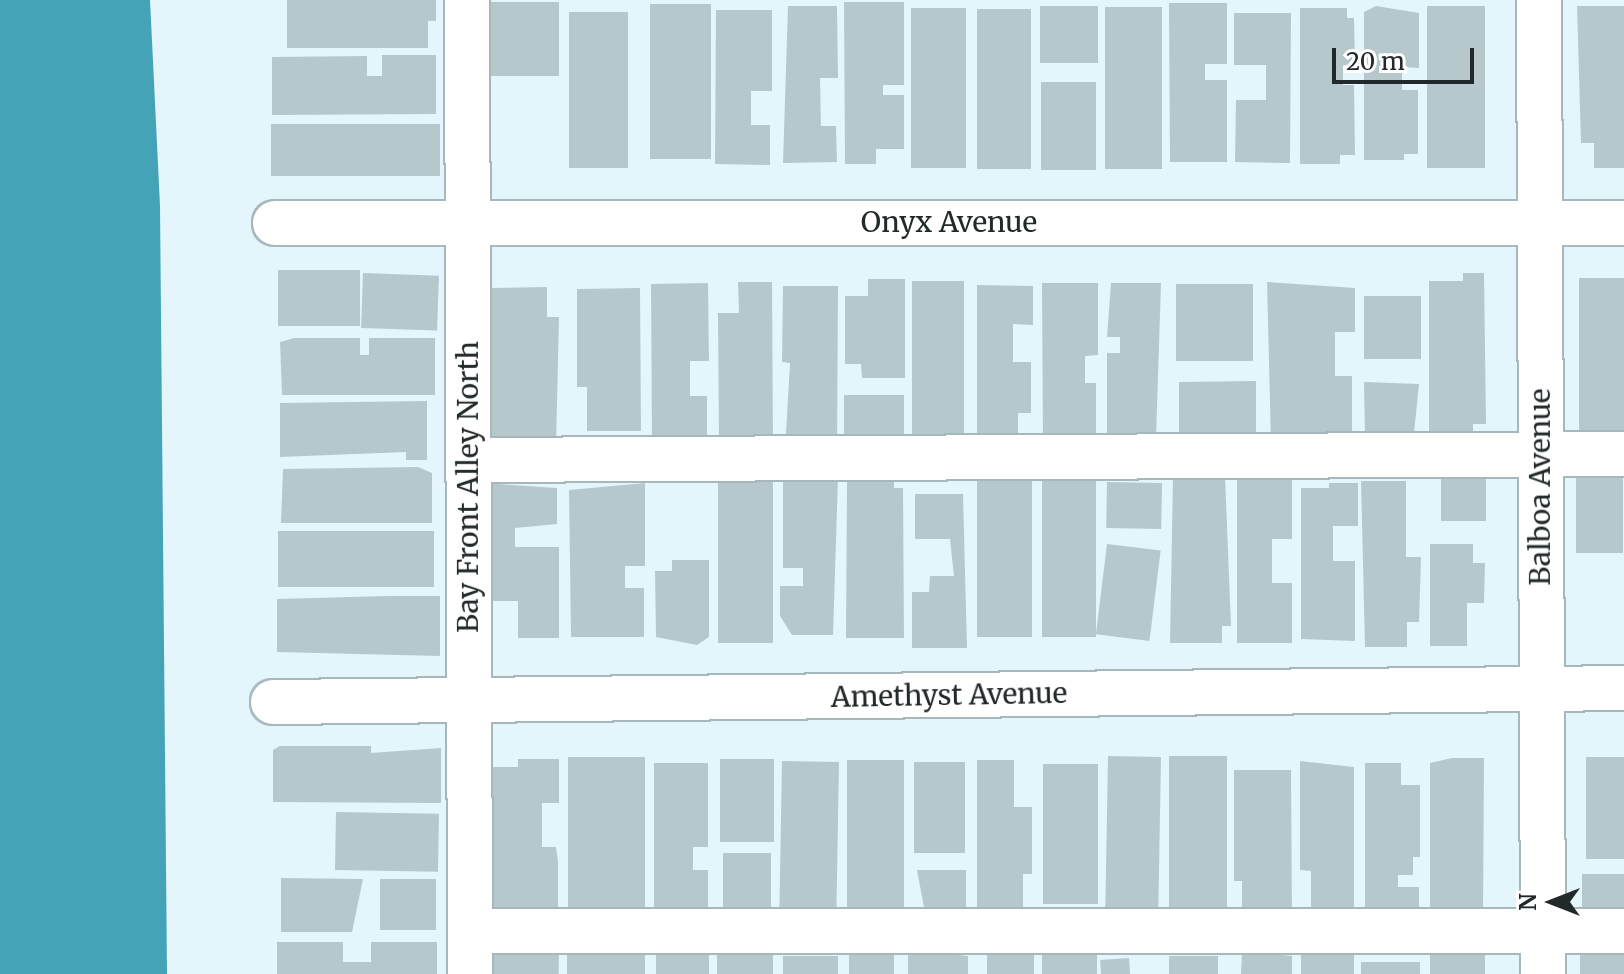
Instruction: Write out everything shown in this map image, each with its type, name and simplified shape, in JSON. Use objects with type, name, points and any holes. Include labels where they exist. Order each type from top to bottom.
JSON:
[{"type":"street","name":"Bay Front Alley North","points":[[467,0],[470,974]]},
{"type":"street","name":"Balboa Avenue","points":[[1539,0],[1543,953]]},
{"type":"street","name":"Onyx Avenue","points":[[275,223],[1624,223]]},
{"type":"street","points":[[469,460],[1624,454]]},
{"type":"street","name":"Amethyst Avenue","points":[[273,702],[1624,688]]},
{"type":"street","points":[[470,931],[1543,953],[1624,931]]},
{"type":"water","points":[[0,0],[150,0],[160,206],[167,974],[0,974]]},
{"type":"building","points":[[287,0],[436,0],[436,21],[428,21],[428,48],[287,48]]},
{"type":"building","points":[[480,2],[559,2],[559,76],[480,76]]},
{"type":"building","points":[[844,2],[904,2],[904,85],[883,85],[883,95],[904,95],[904,149],[876,149],[876,164],[845,164]]},
{"type":"building","points":[[1169,3],[1227,3],[1227,64],[1205,64],[1205,80],[1227,80],[1227,162],[1170,162]]},
{"type":"building","points":[[650,4],[711,4],[711,159],[650,159]]},
{"type":"building","points":[[788,6],[837,6],[838,78],[820,78],[821,126],[836,126],[837,162],[783,163]]},
{"type":"building","points":[[1040,6],[1098,6],[1098,63],[1040,63]]},
{"type":"building","points":[[1376,6],[1419,13],[1419,68],[1402,67],[1402,90],[1418,90],[1418,154],[1404,154],[1404,160],[1364,160],[1364,12]]},
{"type":"building","points":[[1427,6],[1485,6],[1485,168],[1427,168]]},
{"type":"building","points":[[1577,6],[1624,6],[1624,168],[1594,168],[1594,143],[1581,143]]},
{"type":"building","points":[[1105,7],[1162,7],[1162,169],[1105,169]]},
{"type":"building","points":[[911,8],[966,8],[966,168],[911,168]]},
{"type":"building","points":[[1300,8],[1347,8],[1347,18],[1354,18],[1355,65],[1343,65],[1343,85],[1354,85],[1355,155],[1340,155],[1340,164],[1300,164]]},
{"type":"building","points":[[977,9],[1031,9],[1031,169],[977,169]]},
{"type":"building","points":[[716,10],[772,10],[772,91],[751,91],[751,125],[770,125],[770,165],[715,164]]},
{"type":"building","points":[[569,12],[628,12],[628,168],[569,168]]},
{"type":"building","points":[[1234,13],[1291,13],[1290,163],[1235,162],[1236,100],[1266,100],[1266,65],[1234,65]]},
{"type":"building","points":[[382,55],[436,55],[436,114],[272,115],[272,57],[367,56],[367,76],[382,76]]},
{"type":"building","points":[[1041,82],[1096,82],[1096,170],[1041,170]]},
{"type":"building","points":[[271,124],[440,124],[440,176],[271,176]]},
{"type":"building","points":[[278,270],[360,270],[360,326],[278,326]]},
{"type":"building","points":[[363,273],[439,276],[437,331],[361,328]]},
{"type":"building","points":[[1463,273],[1484,273],[1486,424],[1473,424],[1473,433],[1429,433],[1429,281],[1463,281]]},
{"type":"building","points":[[1579,278],[1624,278],[1624,444],[1579,444]]},
{"type":"building","points":[[868,279],[905,279],[905,378],[862,378],[861,364],[845,364],[845,296],[868,296]]},
{"type":"building","points":[[912,281],[964,281],[964,437],[912,437]]},
{"type":"building","points":[[738,282],[772,282],[773,444],[719,445],[718,313],[739,313]]},
{"type":"building","points":[[1267,282],[1355,288],[1355,332],[1335,332],[1335,376],[1352,376],[1352,443],[1271,443]]},
{"type":"building","points":[[708,283],[709,361],[690,361],[690,396],[707,396],[707,444],[652,444],[651,284]]},
{"type":"building","points":[[1042,283],[1098,283],[1098,355],[1085,356],[1085,383],[1096,383],[1096,447],[1043,447]]},
{"type":"building","points":[[1111,283],[1161,283],[1156,439],[1107,443],[1107,353],[1120,353],[1120,337],[1107,337]]},
{"type":"building","points":[[1176,284],[1253,284],[1253,361],[1176,361]]},
{"type":"building","points":[[977,285],[1033,286],[1033,325],[1013,324],[1013,362],[1031,362],[1031,413],[1018,413],[1018,446],[977,441]]},
{"type":"building","points":[[783,286],[838,286],[837,452],[785,451],[790,363],[782,362]]},
{"type":"building","points":[[547,287],[547,317],[559,317],[556,446],[479,447],[490,288]]},
{"type":"building","points":[[640,288],[641,431],[587,431],[587,387],[577,387],[577,289]]},
{"type":"building","points":[[1364,296],[1421,296],[1421,359],[1364,359]]},
{"type":"building","points":[[294,338],[360,338],[360,355],[369,355],[369,338],[435,338],[435,395],[282,395],[280,342]]},
{"type":"building","points":[[1256,381],[1256,433],[1240,433],[1240,442],[1179,443],[1179,382]]},
{"type":"building","points":[[1364,382],[1419,384],[1414,433],[1365,437]]},
{"type":"building","points":[[844,395],[904,395],[904,445],[844,445]]},
{"type":"building","points":[[427,401],[427,460],[406,460],[406,452],[280,457],[280,403]]},
{"type":"building","points":[[418,467],[432,473],[432,523],[281,523],[283,469]]},
{"type":"building","points":[[1441,474],[1486,474],[1486,521],[1441,521]]},
{"type":"building","points":[[718,476],[773,476],[773,643],[718,643]]},
{"type":"building","points":[[1173,476],[1225,476],[1231,626],[1222,626],[1222,643],[1170,643]]},
{"type":"building","points":[[783,477],[838,477],[833,635],[792,635],[780,616],[780,586],[803,586],[803,568],[783,568]]},
{"type":"building","points":[[1237,477],[1292,477],[1292,539],[1272,539],[1272,583],[1292,583],[1292,643],[1237,643]]},
{"type":"building","points":[[1576,478],[1623,478],[1623,553],[1576,553]]},
{"type":"building","points":[[1042,479],[1096,479],[1096,637],[1042,637]]},
{"type":"building","points":[[847,481],[894,481],[894,488],[903,488],[904,638],[846,638]]},
{"type":"building","points":[[977,481],[1032,481],[1032,637],[977,637]]},
{"type":"building","points":[[1361,481],[1406,481],[1406,557],[1421,557],[1419,622],[1407,622],[1407,647],[1365,647]]},
{"type":"building","points":[[1107,482],[1162,483],[1161,529],[1106,528]]},
{"type":"building","points":[[482,483],[557,488],[557,524],[515,528],[515,547],[559,547],[559,638],[518,638],[518,601],[482,601]]},
{"type":"building","points":[[645,483],[645,566],[625,566],[625,588],[644,588],[644,637],[571,637],[569,490]]},
{"type":"building","points":[[1329,483],[1358,483],[1358,526],[1333,526],[1333,561],[1355,561],[1355,641],[1301,639],[1301,488],[1329,488]]},
{"type":"building","points":[[915,494],[963,494],[967,648],[912,648],[912,592],[929,592],[930,576],[954,576],[950,539],[915,539]]},
{"type":"building","points":[[278,531],[434,531],[434,587],[278,587]]},
{"type":"building","points":[[1107,544],[1161,551],[1150,641],[1096,634]]},
{"type":"building","points":[[1430,544],[1473,544],[1473,563],[1485,563],[1484,603],[1467,603],[1467,646],[1430,646]]},
{"type":"building","points":[[672,560],[709,560],[709,637],[697,645],[656,637],[655,571],[672,571]]},
{"type":"building","points":[[440,596],[440,656],[277,652],[277,599]]},
{"type":"building","points":[[280,746],[371,746],[371,753],[441,748],[441,803],[273,802],[273,750]]},
{"type":"building","points":[[1108,756],[1161,757],[1158,918],[1105,917]]},
{"type":"building","points":[[1169,756],[1227,756],[1227,911],[1169,911]]},
{"type":"building","points":[[568,757],[645,757],[645,915],[568,915]]},
{"type":"building","points":[[1586,757],[1624,757],[1624,859],[1586,859]]},
{"type":"building","points":[[1452,758],[1484,758],[1483,915],[1430,915],[1430,763]]},
{"type":"building","points":[[518,759],[559,759],[559,803],[542,803],[542,847],[556,847],[558,920],[481,920],[481,767],[518,767]]},
{"type":"building","points":[[720,759],[774,759],[774,842],[720,842]]},
{"type":"building","points":[[847,760],[904,760],[904,912],[847,912]]},
{"type":"building","points":[[977,760],[1014,760],[1014,807],[1032,807],[1032,874],[1023,874],[1023,916],[977,916]]},
{"type":"building","points":[[782,761],[839,762],[836,914],[779,913]]},
{"type":"building","points":[[1300,761],[1354,767],[1354,916],[1311,916],[1311,871],[1300,870]]},
{"type":"building","points":[[914,762],[965,762],[965,853],[914,853]]},
{"type":"building","points":[[654,763],[708,763],[708,847],[693,847],[693,870],[708,870],[708,923],[654,923]]},
{"type":"building","points":[[1365,763],[1401,763],[1401,785],[1420,785],[1420,857],[1413,857],[1413,875],[1398,875],[1398,887],[1419,887],[1419,913],[1365,913]]},
{"type":"building","points":[[1043,764],[1098,764],[1098,904],[1043,904]]},
{"type":"building","points":[[1234,770],[1291,770],[1292,923],[1242,923],[1242,881],[1234,881]]},
{"type":"building","points":[[336,812],[439,814],[438,872],[335,870]]},
{"type":"building","points":[[723,853],[771,853],[771,915],[723,915]]},
{"type":"building","points":[[917,870],[966,870],[966,917],[926,918]]},
{"type":"building","points":[[1582,874],[1624,874],[1624,919],[1582,919]]},
{"type":"building","points":[[281,878],[363,879],[352,932],[281,932]]},
{"type":"building","points":[[380,879],[436,879],[436,930],[380,930]]},
{"type":"building","points":[[277,942],[343,942],[343,962],[371,962],[371,942],[437,942],[437,974],[277,974]]},
{"type":"building","points":[[567,948],[645,948],[645,974],[567,974]]},
{"type":"building","points":[[717,950],[773,950],[773,974],[717,974]]},
{"type":"building","points":[[908,950],[968,956],[968,974],[908,974]]},
{"type":"building","points":[[1042,950],[1097,950],[1097,974],[1042,974]]},
{"type":"building","points":[[987,951],[1034,951],[1034,974],[987,974]]},
{"type":"building","points":[[1242,951],[1292,956],[1292,974],[1241,974]]},
{"type":"building","points":[[1430,951],[1485,951],[1485,974],[1430,974]]},
{"type":"building","points":[[483,952],[559,953],[559,974],[483,974]]},
{"type":"building","points":[[656,952],[709,952],[709,974],[656,974]]},
{"type":"building","points":[[1301,952],[1354,952],[1354,974],[1301,974]]},
{"type":"building","points":[[849,954],[894,954],[894,974],[849,974]]},
{"type":"building","points":[[1580,955],[1624,955],[1624,974],[1580,974]]},
{"type":"building","points":[[783,956],[838,956],[838,974],[783,974]]},
{"type":"building","points":[[1169,956],[1218,956],[1218,974],[1169,974]]},
{"type":"building","points":[[1129,958],[1130,974],[1101,974],[1100,960]]},
{"type":"building","points":[[1361,962],[1420,962],[1420,974],[1361,974]]}]
